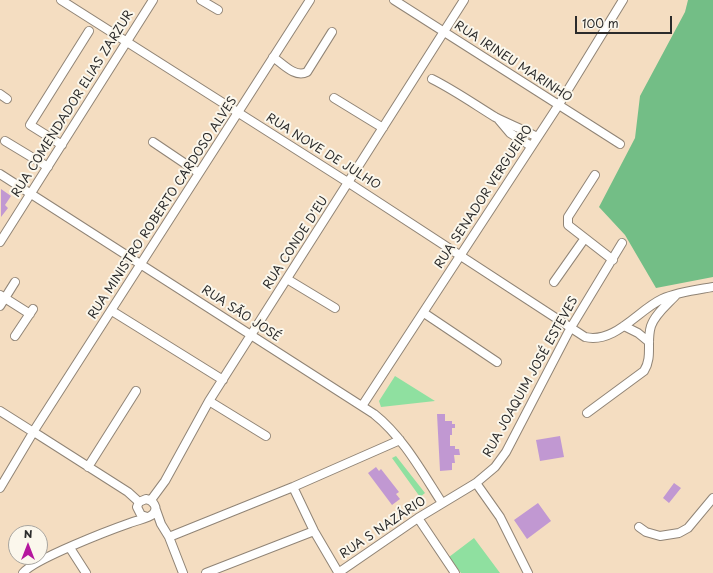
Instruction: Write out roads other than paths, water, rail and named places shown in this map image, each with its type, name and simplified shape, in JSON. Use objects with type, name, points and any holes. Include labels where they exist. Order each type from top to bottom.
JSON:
[{"type":"street","name":"RUA NOVE DE JULHO","points":[[60,0],[349,183],[585,337],[594,338],[614,332],[624,326],[651,304],[678,293],[713,287]]},
{"type":"street","name":"RUA COMENDADOR ELIAS ZARZUR","points":[[0,242],[153,0]]},
{"type":"street","points":[[201,0],[218,10]]},
{"type":"street","name":"RUA MINISTRO ROBERTO CARDOSO ALVES","points":[[0,488],[33,432],[142,265],[310,0]]},
{"type":"street","name":"RUA IRINEU MARINHO","points":[[394,0],[558,106],[620,144]]},
{"type":"street","name":"RUA CONDE D'EU","points":[[151,500],[164,481],[209,401],[464,0]]},
{"type":"street","name":"RUA SENADOR VERGUEIRO","points":[[362,406],[558,106],[623,0]]},
{"type":"street","points":[[62,145],[30,125],[89,31]]},
{"type":"street","points":[[273,57],[296,74],[301,75],[307,72],[332,32]]},
{"type":"street","points":[[432,78],[497,118],[537,137]]},
{"type":"street","points":[[0,94],[8,99]]},
{"type":"street","points":[[334,98],[383,128]]},
{"type":"street","points":[[497,118],[510,133],[531,146]]},
{"type":"street","points":[[5,141],[48,167]]},
{"type":"street","points":[[153,142],[199,173]]},
{"type":"street","name":"RUA SÃO JOSÉ","points":[[0,174],[382,420],[400,440],[442,503]]},
{"type":"street","points":[[595,175],[567,219],[568,225],[612,260]]},
{"type":"street","points":[[554,282],[585,238]]},
{"type":"street","name":"RUA JOAQUIM JOSÉ ESTEVES","points":[[442,503],[476,483],[495,467],[506,452],[570,328],[622,243]]},
{"type":"street","points":[[287,279],[335,308]]},
{"type":"street","points":[[0,306],[2,296],[16,282]]},
{"type":"street","points":[[587,413],[644,371],[648,365],[650,354],[649,342],[653,321],[678,293]]},
{"type":"street","points":[[2,296],[32,312],[15,336]]},
{"type":"street","points":[[112,311],[223,380]]},
{"type":"street","points":[[424,313],[497,362]]},
{"type":"street","points":[[624,326],[638,333],[649,342]]},
{"type":"street","points":[[88,467],[136,391]]},
{"type":"street","points":[[209,401],[266,436]]},
{"type":"street","points":[[0,411],[128,492],[139,506],[141,515],[161,524]]},
{"type":"street","points":[[169,537],[293,487],[400,440]]},
{"type":"street","points":[[476,483],[500,517],[528,573]]},
{"type":"street","points":[[293,487],[314,531],[341,572]]},
{"type":"street","points":[[131,522],[139,506],[146,498],[151,500],[161,524],[169,537],[182,573]]},
{"type":"street","points":[[640,527],[646,532],[660,536],[679,532],[688,528],[713,498]]},
{"type":"street","name":"RUA S NAZÁRIO","points":[[341,572],[442,503]]},
{"type":"street","points":[[23,573],[41,560],[131,522],[148,517],[156,510]]},
{"type":"street","points":[[418,518],[455,573]]},
{"type":"street","points":[[206,573],[314,531]]},
{"type":"street","points":[[70,548],[86,573]]}]
